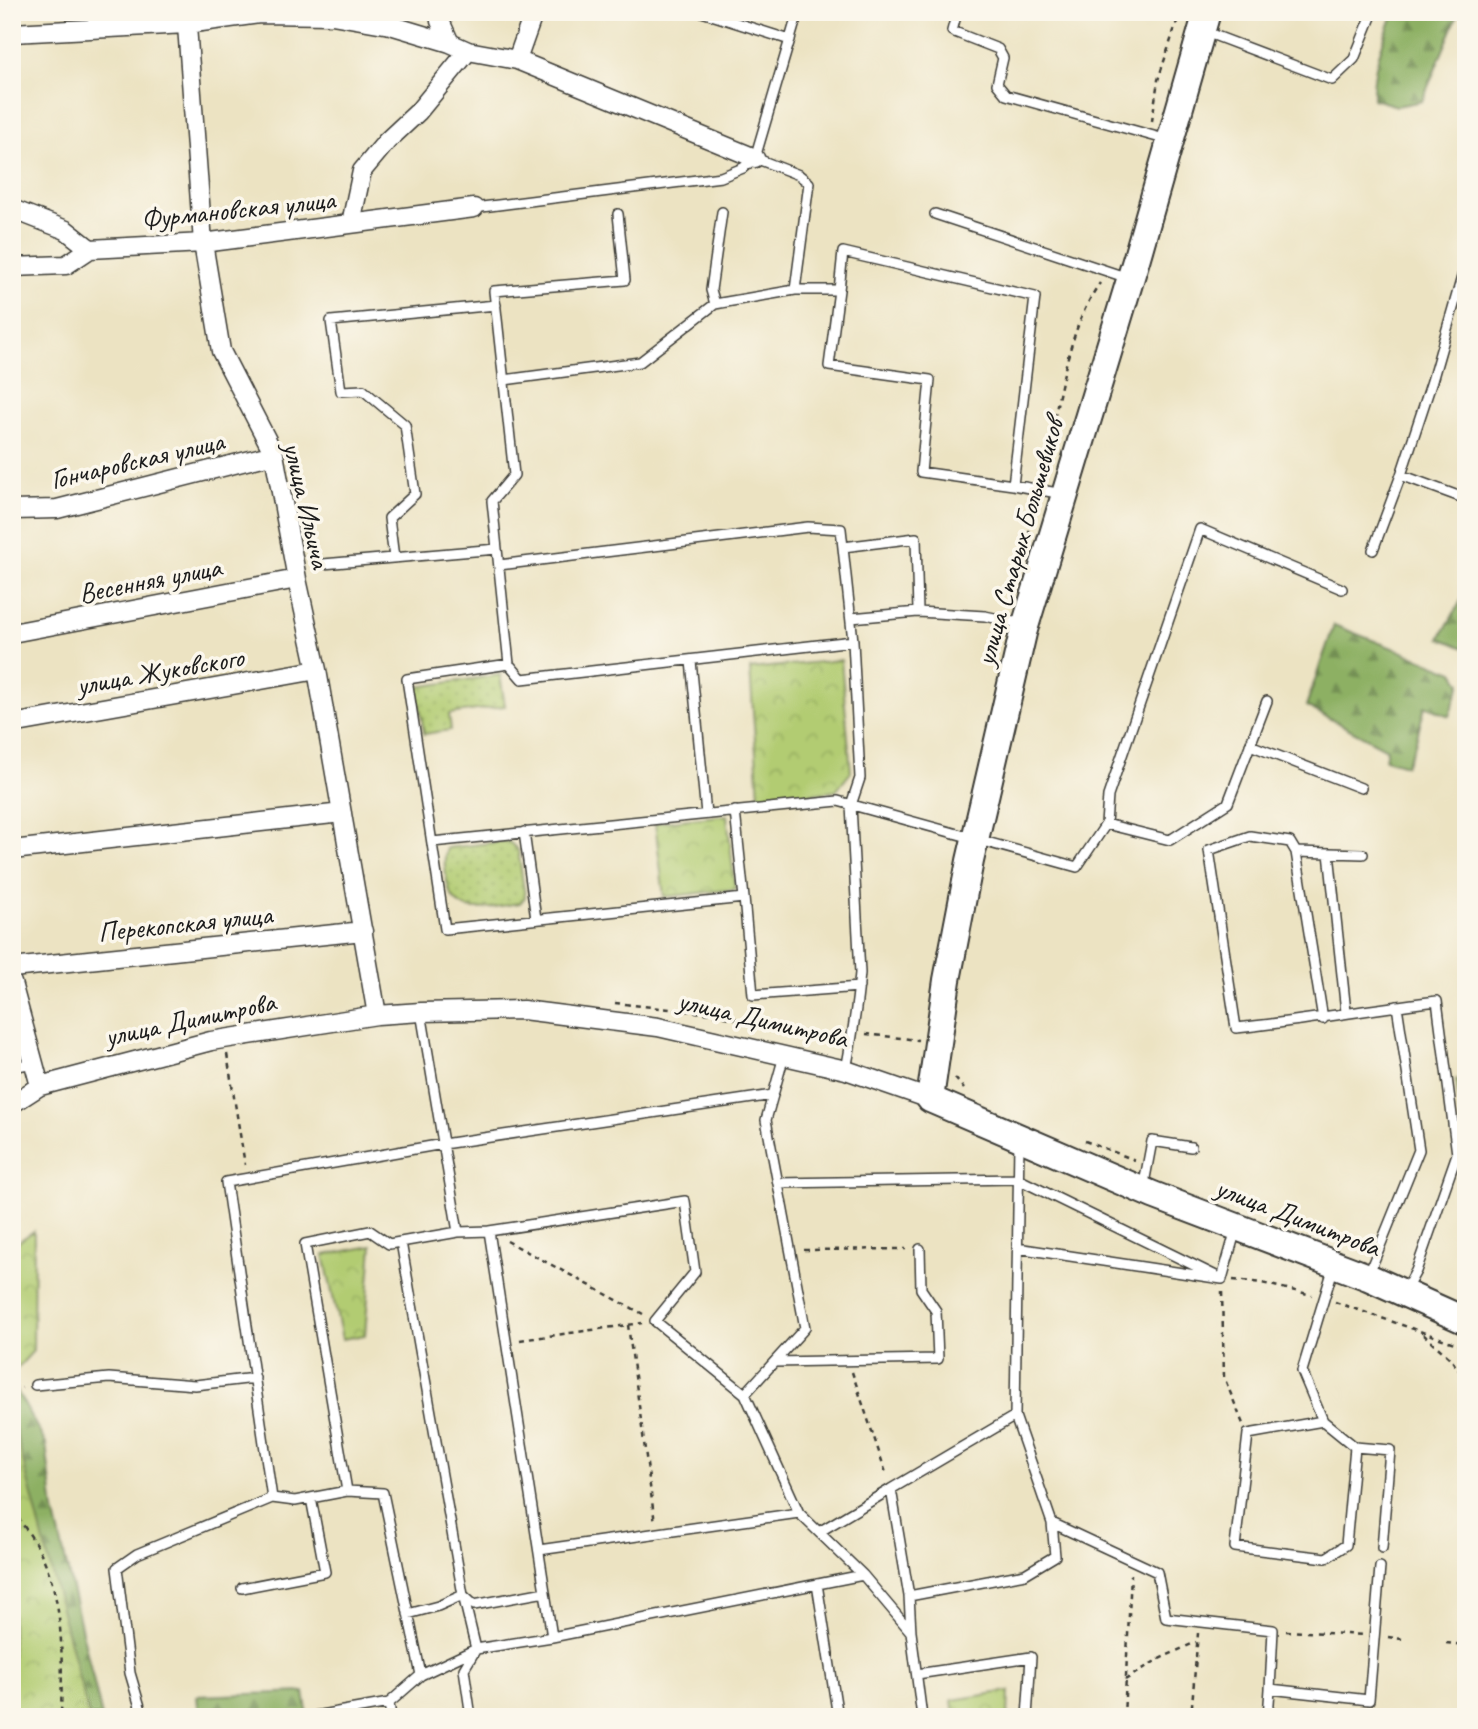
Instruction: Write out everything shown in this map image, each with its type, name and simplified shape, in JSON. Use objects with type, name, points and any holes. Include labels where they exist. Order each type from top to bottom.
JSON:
[{"type":"street","points":[[439,12],[450,43]]},
{"type":"street","points":[[517,60],[534,12]]},
{"type":"street","points":[[12,33],[187,18],[259,14],[332,15],[390,25],[468,51],[517,60],[755,158]]},
{"type":"street","name":"улица Ильича","points":[[187,18],[203,243],[221,351],[274,454],[317,670],[377,1015]]},
{"type":"street","name":"улица Старых Большевиков","points":[[930,1099],[947,979],[975,840],[1025,625],[1204,21]]},
{"type":"street","points":[[351,223],[362,171],[387,141],[418,112],[468,51]]},
{"type":"street","name":"Фурмановская улица","points":[[12,267],[66,265],[90,249],[203,243],[474,208]]},
{"type":"street","points":[[12,209],[66,230],[90,249]]},
{"type":"street","name":"Гончаровская улица","points":[[12,510],[57,509],[274,454]]},
{"type":"street","name":"Весенняя улица","points":[[12,633],[297,579]]},
{"type":"street","name":"улица Жуковского","points":[[12,724],[317,670]]},
{"type":"street","points":[[12,850],[342,813]]},
{"type":"street","name":"Перекопская улица","points":[[12,968],[363,931]]},
{"type":"street","points":[[12,984],[40,1086]]},
{"type":"street","name":"улица Димитрова","points":[[12,1104],[40,1086],[225,1039],[377,1015],[523,1010],[658,1027],[846,1070],[930,1099],[1142,1190],[1335,1263],[1466,1321]]},
{"type":"lane","points":[[702,12],[790,40]]},
{"type":"lane","points":[[474,208],[721,177],[743,169],[755,158],[798,12]]},
{"type":"lane","points":[[957,12],[952,31],[998,48],[1003,58],[997,84],[1006,95],[1170,141]]},
{"type":"lane","points":[[1204,21],[1332,80],[1354,59],[1373,12]]},
{"type":"lane","points":[[755,158],[799,175],[809,183],[795,290]]},
{"type":"lane","points":[[715,304],[711,289],[722,212]]},
{"type":"lane","points":[[618,214],[625,280],[494,291],[514,475],[492,501],[509,664],[522,679],[853,641]]},
{"type":"lane","points":[[935,214],[1130,278]]},
{"type":"lane","points":[[1013,485],[1035,297],[843,252],[829,366],[930,380],[921,472],[1064,495]]},
{"type":"lane","points":[[1373,550],[1433,381],[1466,263]]},
{"type":"lane","points":[[504,380],[640,362],[715,304],[795,290],[839,290]]},
{"type":"lane","points":[[394,558],[389,518],[415,494],[405,425],[363,390],[341,391],[331,321],[496,305]]},
{"type":"lane","points":[[1401,475],[1466,499]]},
{"type":"lane","points":[[499,565],[807,527],[841,529],[853,641],[860,779],[851,805],[860,973],[855,1024],[846,1070]]},
{"type":"lane","points":[[432,842],[838,801],[1077,867],[1106,824],[1108,796],[1200,529],[1342,589]]},
{"type":"lane","points":[[843,547],[916,538],[918,612]]},
{"type":"lane","points":[[323,564],[497,549]]},
{"type":"lane","points":[[851,618],[918,612],[985,616],[1025,625]]},
{"type":"lane","points":[[691,661],[706,814]]},
{"type":"lane","points":[[509,664],[407,679],[445,929],[744,898]]},
{"type":"lane","points":[[1106,824],[1170,840],[1228,803],[1267,701]]},
{"type":"lane","points":[[1250,745],[1361,788]]},
{"type":"lane","points":[[734,811],[753,995],[859,987]]},
{"type":"lane","points":[[524,832],[536,919]]},
{"type":"lane","points":[[1323,1019],[1296,852],[1290,842],[1250,836],[1209,850],[1236,1028],[1323,1019],[1346,1012],[1437,1001],[1457,1154],[1416,1271],[1405,1293]]},
{"type":"lane","points":[[1296,852],[1363,854]]},
{"type":"lane","points":[[1329,853],[1346,1012]]},
{"type":"lane","points":[[1368,1277],[1419,1150],[1397,1006]]},
{"type":"lane","points":[[421,1012],[458,1231]]},
{"type":"lane","points":[[745,1394],[805,1328],[766,1120],[784,1056]]},
{"type":"lane","points":[[12,1067],[34,1063]]},
{"type":"lane","points":[[272,1498],[226,1182],[443,1144],[773,1095]]},
{"type":"lane","points":[[909,1597],[1025,1574],[1055,1556],[1052,1523],[1015,1416],[1019,1136]]},
{"type":"lane","points":[[1142,1190],[1152,1141],[1191,1147]]},
{"type":"lane","points":[[778,1183],[1018,1180],[1222,1279]]},
{"type":"lane","points":[[347,1491],[304,1244],[370,1231],[389,1244],[458,1231],[489,1231],[685,1201],[695,1272],[655,1321],[745,1394],[799,1513],[863,1574],[911,1632]]},
{"type":"lane","points":[[1222,1279],[1237,1228]]},
{"type":"lane","points":[[489,1231],[552,1637]]},
{"type":"lane","points":[[401,1242],[463,1595],[476,1649],[464,1670],[471,1717]]},
{"type":"lane","points":[[1017,1248],[1222,1279]]},
{"type":"lane","points":[[774,1362],[938,1359],[936,1311],[920,1289],[920,1249]]},
{"type":"lane","points":[[1335,1263],[1302,1371],[1323,1421],[1356,1447],[1390,1450],[1382,1548]]},
{"type":"lane","points":[[35,1385],[109,1378],[195,1385],[255,1378]]},
{"type":"lane","points":[[819,1532],[1015,1416]]},
{"type":"lane","points":[[1323,1421],[1248,1434],[1236,1547],[1326,1558],[1346,1545],[1356,1447]]},
{"type":"lane","points":[[891,1489],[909,1597],[922,1717]]},
{"type":"lane","points":[[143,1717],[130,1673],[117,1568],[137,1554],[272,1498],[295,1501],[347,1491],[383,1493],[421,1675]]},
{"type":"lane","points":[[242,1588],[325,1572],[311,1498]]},
{"type":"lane","points":[[538,1550],[799,1513]]},
{"type":"lane","points":[[1052,1523],[1157,1572],[1166,1618],[1273,1630],[1268,1717]]},
{"type":"lane","points":[[1270,1689],[1369,1700],[1380,1567]]},
{"type":"lane","points":[[309,1717],[389,1703],[421,1675],[476,1649],[552,1637],[863,1574]]},
{"type":"lane","points":[[817,1584],[838,1717]]},
{"type":"lane","points":[[463,1595],[474,1605],[545,1592]]},
{"type":"lane","points":[[408,1614],[438,1606],[463,1595]]},
{"type":"lane","points":[[917,1674],[1031,1657],[1027,1717]]},
{"type":"lane","points":[[389,1703],[391,1717]]},
{"type":"path","points":[[225,1039],[247,1178]]},
{"type":"path","points":[[489,1231],[655,1321]]},
{"type":"path","points":[[790,1250],[920,1249]]},
{"type":"path","points":[[1248,1434],[1224,1377],[1222,1279],[1262,1283],[1324,1298],[1466,1347]]},
{"type":"path","points":[[506,1342],[655,1321]]},
{"type":"path","points":[[628,1325],[657,1534]]},
{"type":"path","points":[[1418,1331],[1436,1344],[1466,1380]]},
{"type":"path","points":[[849,1361],[891,1489]]},
{"type":"path","points":[[12,1509],[32,1536],[45,1561],[53,1590],[60,1625],[61,1717]]},
{"type":"path","points":[[1124,1717],[1131,1560]]},
{"type":"path","points":[[1191,1717],[1200,1622]]},
{"type":"path","points":[[1273,1630],[1374,1636]]},
{"type":"path","points":[[1125,1681],[1157,1660],[1197,1641]]},
{"type":"path","points":[[1446,1643],[1466,1645]]},
{"type":"green space","points":[[1394,12],[1459,12],[1422,101],[1397,106],[1373,99],[1376,65]]},
{"type":"green space","points":[[1466,592],[1466,649],[1440,638]]},
{"type":"green space","points":[[1334,625],[1454,672],[1461,683],[1449,716],[1425,706],[1414,748],[1406,765],[1385,759],[1387,749],[1306,706]]},
{"type":"green space","points":[[841,660],[851,772],[836,791],[763,800],[759,796],[750,669]]},
{"type":"green space","points":[[500,675],[505,706],[449,714],[451,730],[424,734],[417,687]]},
{"type":"green space","points":[[727,815],[735,889],[664,897],[655,823]]},
{"type":"green space","points":[[508,841],[518,850],[525,897],[520,903],[475,909],[457,902],[447,881],[447,848]]},
{"type":"green space","points":[[1456,1080],[1466,1084],[1466,1150],[1465,1145]]},
{"type":"green space","points":[[34,1231],[33,1351],[12,1374],[12,1246]]},
{"type":"green space","points":[[372,1246],[365,1335],[342,1339],[324,1255]]},
{"type":"green space","points":[[12,1382],[46,1444],[54,1511],[102,1717],[12,1717]]},
{"type":"green space","points":[[12,1418],[89,1717],[12,1717]]},
{"type":"green space","points":[[1009,1691],[1008,1717],[954,1717],[952,1700]]},
{"type":"green space","points":[[304,1692],[308,1717],[199,1717],[197,1696]]}]
